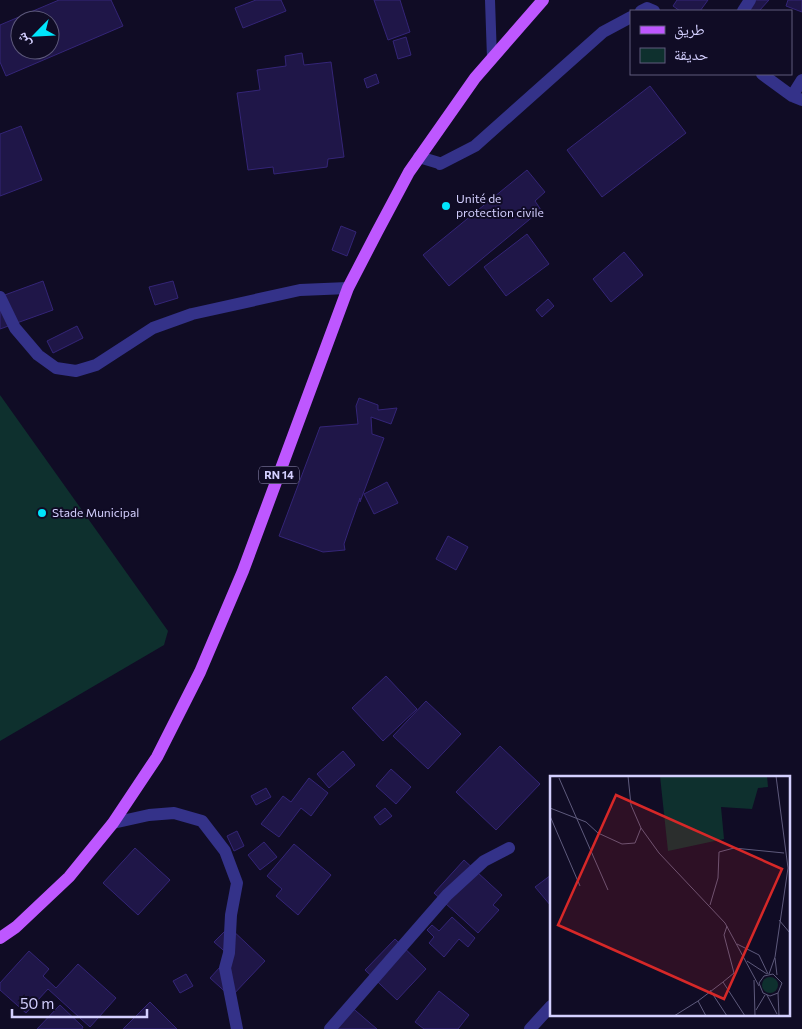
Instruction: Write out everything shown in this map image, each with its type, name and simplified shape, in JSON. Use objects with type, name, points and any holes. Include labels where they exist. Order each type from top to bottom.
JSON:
[{"type":"main road","name":"RN 14","points":[[0,938],[16,927],[69,877],[113,823],[157,757],[200,672],[243,571],[348,288],[404,180],[419,157],[475,78],[543,0]]},
{"type":"street","points":[[419,157],[439,162],[440,164],[475,146],[603,32],[630,18]]},
{"type":"street","points":[[763,75],[797,98],[802,80]]},
{"type":"street","points":[[0,297],[15,328],[38,355],[56,368],[76,371],[96,365],[153,328],[192,314],[300,290],[348,288]]},
{"type":"street","points":[[113,823],[174,812],[202,821],[225,851],[237,883],[231,915],[230,953],[225,968],[237,1029]]},
{"type":"street","points":[[330,1029],[447,895],[484,861],[509,848]]},
{"type":"street","points":[[530,1029],[550,1007]]},
{"type":"lane","points":[[490,0],[492,58]]},
{"type":"green space","name":"Stade Municipal","points":[[0,395],[168,631],[164,645],[0,741]]},
{"type":"building","points":[[59,0],[111,0],[123,26],[60,53],[60,10],[35,10]]},
{"type":"building","points":[[256,0],[281,0],[286,11],[243,28],[235,8]]},
{"type":"building","points":[[374,0],[400,0],[410,32],[388,40]]},
{"type":"building","points":[[677,0],[708,0],[701,10],[679,10],[673,6]]},
{"type":"building","points":[[745,0],[769,0],[760,10],[747,10]]},
{"type":"building","points":[[788,0],[802,0],[802,12],[786,6]]},
{"type":"building","points":[[10,21],[10,60],[43,60],[6,76],[0,62],[0,25]]},
{"type":"building","points":[[406,37],[411,55],[398,59],[393,41]]},
{"type":"building","points":[[302,53],[304,65],[331,62],[344,157],[328,159],[327,167],[274,174],[273,167],[248,170],[237,93],[260,90],[257,70],[286,66],[285,56]]},
{"type":"building","points":[[376,74],[379,83],[367,88],[364,79]]},
{"type":"building","points":[[650,86],[686,133],[602,197],[567,150]]},
{"type":"building","points":[[21,126],[42,180],[0,196],[0,134]]},
{"type":"building","points":[[527,170],[545,192],[535,201],[541,210],[449,286],[423,255]]},
{"type":"building","points":[[341,226],[356,232],[347,256],[332,250]]},
{"type":"building","points":[[527,234],[549,264],[506,296],[484,267]]},
{"type":"building","points":[[624,252],[643,275],[611,302],[593,279]]},
{"type":"building","points":[[43,281],[53,310],[0,329],[0,291],[2,296]]},
{"type":"building","points":[[173,281],[178,298],[155,305],[149,287]]},
{"type":"building","points":[[548,299],[554,306],[542,317],[536,310]]},
{"type":"building","points":[[77,326],[83,338],[53,353],[47,341]]},
{"type":"building","points":[[359,398],[378,405],[378,410],[397,408],[391,424],[371,417],[372,434],[384,438],[349,529],[344,544],[345,550],[323,552],[279,536],[320,427],[358,424],[356,406]]},
{"type":"building","points":[[387,482],[398,503],[374,514],[364,494]]},
{"type":"building","points":[[448,536],[468,547],[456,570],[436,559]]},
{"type":"building","points":[[386,676],[417,709],[383,741],[352,708]]},
{"type":"building","points":[[426,701],[461,734],[428,769],[393,736]]},
{"type":"building","points":[[500,746],[540,784],[496,830],[456,792]]},
{"type":"building","points":[[343,751],[355,765],[329,788],[317,774]]},
{"type":"building","points":[[391,769],[411,787],[396,804],[376,786]]},
{"type":"building","points":[[309,778],[328,793],[311,816],[301,808],[279,837],[261,824],[283,796],[291,802]]},
{"type":"building","points":[[266,788],[271,797],[256,805],[251,796]]},
{"type":"building","points":[[385,808],[392,816],[380,825],[374,817]]},
{"type":"building","points":[[237,831],[244,846],[234,851],[227,836]]},
{"type":"building","points":[[264,842],[277,857],[260,870],[248,855]]},
{"type":"building","points":[[294,844],[331,875],[298,915],[276,896],[282,889],[267,876]]},
{"type":"building","points":[[135,848],[170,880],[138,915],[103,883]]},
{"type":"building","points":[[464,860],[502,895],[493,905],[499,910],[478,933],[434,893]]},
{"type":"building","points":[[550,876],[550,905],[535,887]]},
{"type":"building","points":[[452,917],[475,938],[468,947],[459,939],[444,957],[429,943],[434,937],[427,930],[432,925],[439,931]]},
{"type":"building","points":[[229,927],[265,961],[231,997],[210,978],[230,956],[214,942]]},
{"type":"building","points":[[395,939],[426,969],[397,1000],[365,970]]},
{"type":"building","points":[[29,951],[49,969],[43,976],[56,988],[78,964],[116,998],[90,1027],[48,989],[26,1013],[0,990],[0,983]]},
{"type":"building","points":[[186,974],[193,986],[180,993],[173,981]]},
{"type":"building","points":[[439,991],[469,1015],[458,1029],[424,1029],[415,1022]]},
{"type":"building","points":[[150,1002],[177,1029],[123,1029]]},
{"type":"building","points":[[60,1005],[83,1027],[82,1029],[37,1029]]},
{"type":"building","points":[[349,1005],[377,1029],[332,1029]]},
{"type":"place","name":"Unité de protection civile","points":[[446,206]]},
{"type":"place","name":"Stade Municipal","points":[[42,513]]}]
